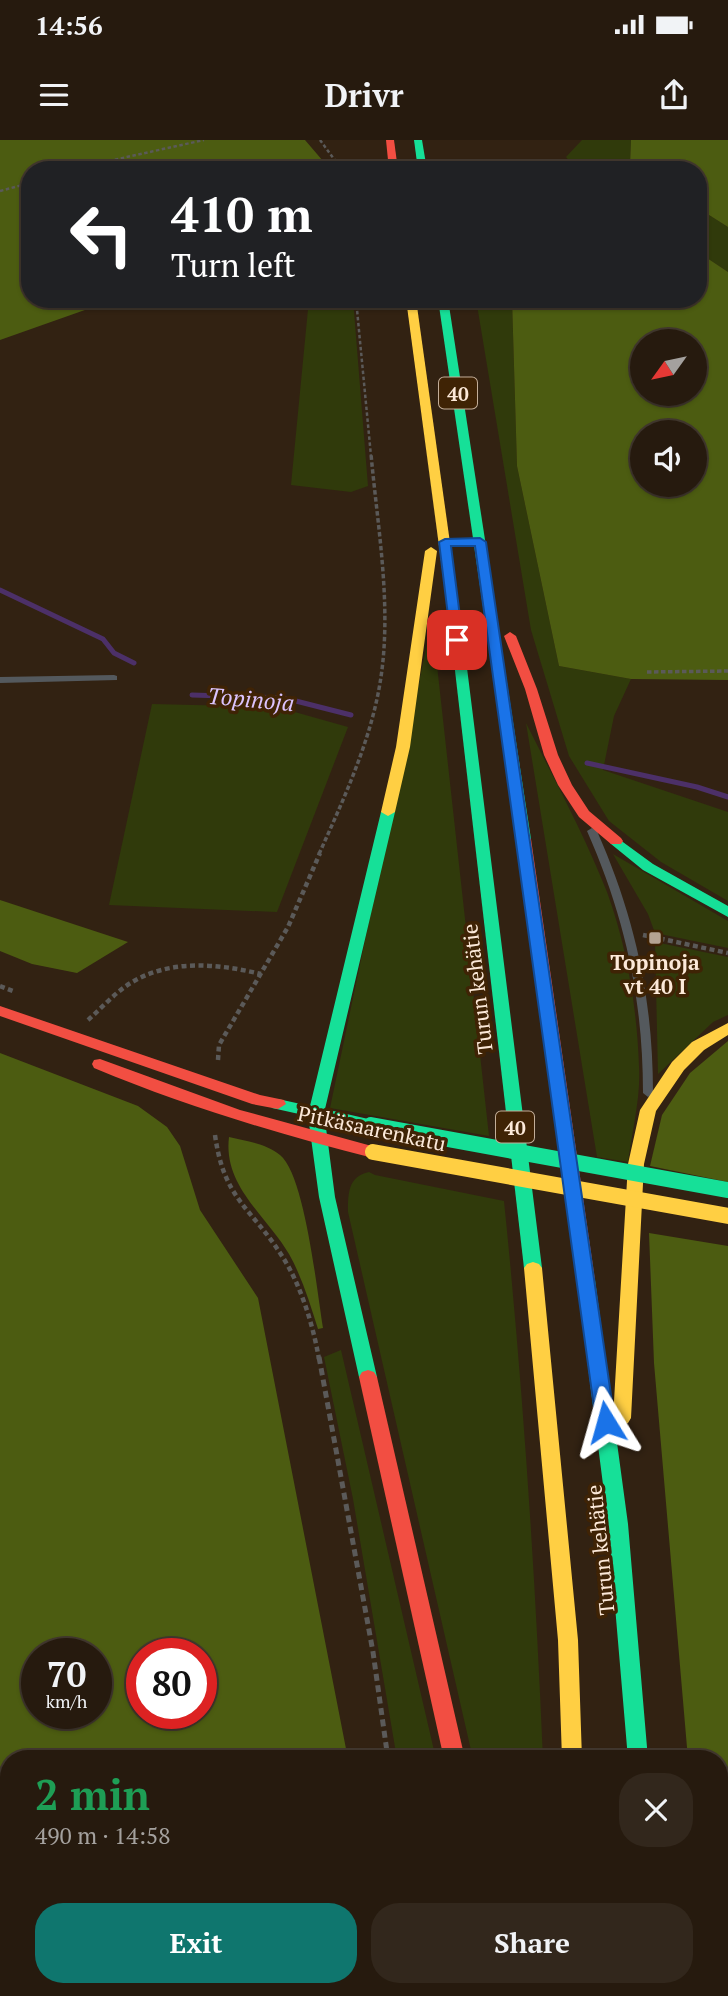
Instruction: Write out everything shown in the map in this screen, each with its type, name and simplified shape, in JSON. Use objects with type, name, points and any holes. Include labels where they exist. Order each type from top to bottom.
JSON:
[{"type":"main road","points":[[390,140],[393,161]]},
{"type":"main road","points":[[418,140],[422,161]]},
{"type":"main road","name":"Turun kehätie","points":[[412,308],[438,497],[449,542],[535,1286],[568,1640],[572,1750]]},
{"type":"main road","name":"Turun kehätie","points":[[444,308],[476,542],[487,582],[617,1504],[631,1636],[637,1750]]},
{"type":"main road","points":[[438,497],[403,747],[316,1114],[327,1198],[453,1750]]},
{"type":"main road","points":[[487,582],[531,689],[551,755],[565,785],[584,814],[648,867],[682,889],[728,912]]},
{"type":"main road","name":"Pitkäsaarenkatu","points":[[0,1012],[258,1100],[371,1125],[728,1190]]},
{"type":"main road","name":"Pitkäsaarenkatu","points":[[27,1023],[83,1057],[165,1093],[245,1121],[373,1152],[728,1216]]},
{"type":"main road","points":[[617,1504],[636,1164],[648,1110],[678,1066],[698,1046],[728,1028]]},
{"type":"lane","points":[[0,680],[114,678]]},
{"type":"lane","points":[[584,814],[612,873],[627,932],[646,1025],[648,1110]]},
{"type":"path","points":[[109,161],[204,140]]},
{"type":"path","points":[[320,140],[337,160]]},
{"type":"path","points":[[0,191],[21,185]]},
{"type":"path","points":[[218,1060],[219,1045],[288,928],[352,779],[378,694],[384,640],[383,583],[357,308]]},
{"type":"path","points":[[647,672],[728,671]]},
{"type":"path","points":[[627,932],[728,953]]},
{"type":"path","points":[[83,1025],[117,993],[152,972],[173,966],[201,965],[232,966],[261,974]]},
{"type":"path","points":[[215,1135],[219,1164],[228,1185],[245,1211],[281,1254],[293,1276],[317,1348],[371,1639],[387,1750]]},
{"type":"green space","points":[[0,140],[305,140],[323,161],[21,161],[21,308],[91,308],[0,340]]},
{"type":"green space","points":[[582,140],[631,140],[630,161],[569,161],[566,157]]},
{"type":"green space","points":[[631,140],[728,140],[728,227],[707,214],[707,161],[630,161]]},
{"type":"green space","points":[[707,214],[728,227],[728,272],[707,258]]},
{"type":"green space","points":[[707,258],[728,272],[728,680],[631,679],[559,666],[517,466],[512,308],[707,308]]},
{"type":"green space","points":[[308,308],[354,308],[368,486],[351,492],[291,485]]},
{"type":"green space","points":[[477,308],[512,308],[517,466],[559,666],[631,679],[614,716],[603,770],[728,812],[728,901],[661,862],[609,821],[569,756],[531,630]]},
{"type":"green space","points":[[432,620],[489,1136],[330,1108]]},
{"type":"green space","points":[[152,704],[277,707],[348,727],[277,912],[109,905]]},
{"type":"green space","points":[[526,723],[598,870],[614,913],[625,956],[636,1022],[639,1078],[628,1162],[597,1157]]},
{"type":"green space","points":[[613,854],[728,921],[728,948],[655,933],[648,914]]},
{"type":"green space","points":[[0,900],[128,942],[77,973],[32,964],[0,951]]},
{"type":"green space","points":[[655,942],[728,957],[728,1015],[713,1022],[658,1074]]},
{"type":"green space","points":[[728,1041],[728,1182],[650,1166],[662,1115],[690,1073]]},
{"type":"green space","points":[[0,1053],[138,1106],[167,1127],[180,1146],[200,1210],[258,1298],[346,1750],[0,1750]]},
{"type":"green space","points":[[229,1137],[268,1148],[280,1155],[289,1167],[309,1236],[323,1328],[318,1329],[302,1281],[289,1254],[239,1185],[229,1154]]},
{"type":"green space","points":[[369,1172],[504,1201],[528,1480],[543,1750],[471,1750],[348,1212],[349,1192],[353,1182]]},
{"type":"green space","points":[[649,1233],[728,1246],[728,1750],[687,1750],[654,1363]]},
{"type":"green space","points":[[341,1350],[434,1750],[395,1750],[353,1499],[324,1357]]},
{"type":"waterway","name":"Topinoja","points":[[0,590],[103,639],[114,653],[134,663]]},
{"type":"waterway","name":"Topinoja","points":[[192,695],[284,698],[351,715]]},
{"type":"waterway","name":"Topinoja","points":[[587,763],[697,787],[728,797]]},
{"type":"traffic: fast","points":[[418,140],[422,161]]},
{"type":"traffic: fast","points":[[444,308],[524,839]]},
{"type":"traffic: fast","points":[[457,636],[533,1268]]},
{"type":"traffic: fast","points":[[368,1377],[327,1197],[316,1114],[388,812]]},
{"type":"traffic: fast","points":[[616,841],[648,867],[728,912]]},
{"type":"traffic: fast","points":[[278,1104],[371,1125]]},
{"type":"traffic: fast","points":[[371,1125],[727,1190]]},
{"type":"traffic: fast","points":[[586,1280],[618,1524],[637,1750]]},
{"type":"traffic: slow","points":[[412,308],[457,636]]},
{"type":"traffic: slow","points":[[388,812],[403,747],[431,551]]},
{"type":"traffic: slow","points":[[622,1418],[636,1164],[648,1110],[678,1066],[698,1046],[728,1028]]},
{"type":"traffic: slow","points":[[373,1152],[728,1216]]},
{"type":"traffic: slow","points":[[533,1268],[568,1640],[572,1750]]},
{"type":"traffic: jam","points":[[390,140],[393,161]]},
{"type":"traffic: jam","points":[[510,636],[531,689],[551,755],[565,785],[584,814],[616,841]]},
{"type":"traffic: jam","points":[[524,839],[586,1280]]},
{"type":"traffic: jam","points":[[0,1011],[258,1100],[278,1104]]},
{"type":"traffic: jam","points":[[100,1064],[234,1114],[373,1152]]},
{"type":"traffic: jam","points":[[368,1377],[453,1750]]},
{"type":"place","name":"Topinoja vt 40 I","points":[[655,938]]},
{"type":"route","points":[[457,640],[445,542],[480,542],[510,735],[606,1422]]}]
